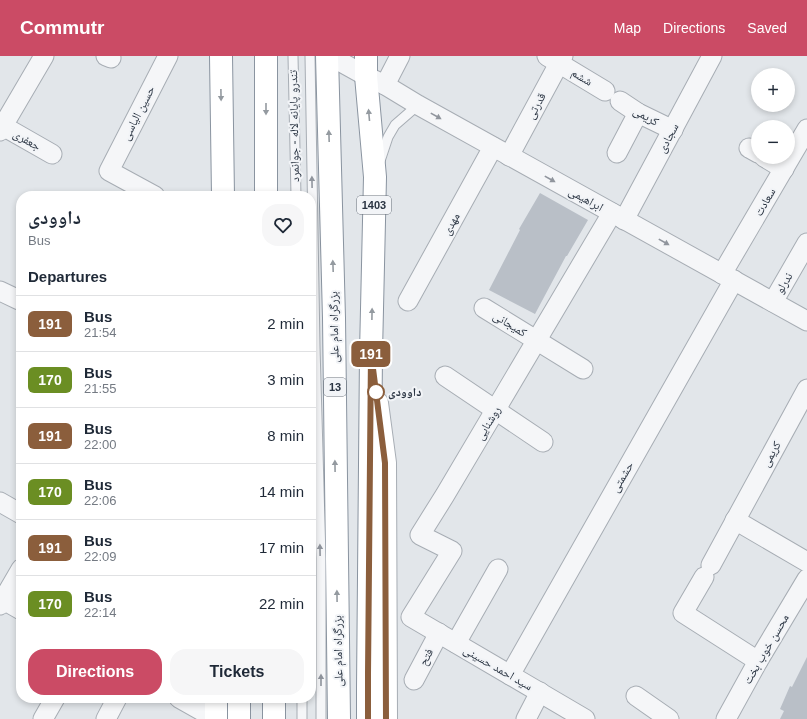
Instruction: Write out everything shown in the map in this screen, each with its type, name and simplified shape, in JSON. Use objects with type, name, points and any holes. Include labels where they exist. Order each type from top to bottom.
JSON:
[{"type":"main road","points":[[221,56],[224,191]]},
{"type":"main road","points":[[266,56],[266,191]]},
{"type":"main road","name":"بزرگراه امام علی","points":[[327,56],[334,318],[339,719]]},
{"type":"main road","name":"1403","points":[[371,353],[375,178],[372,72]]},
{"type":"main road","points":[[368,719],[371,353]]},
{"type":"main road","points":[[371,353],[385,463],[386,719]]},
{"type":"main road","points":[[239,703],[239,719]]},
{"type":"main road","points":[[274,703],[274,719]]},
{"type":"street","points":[[2,129],[44,56]]},
{"type":"street","name":"حسین الیاسی","points":[[146,191],[109,170],[168,56]]},
{"type":"street","name":"ابراهیمی","points":[[330,56],[372,72],[418,105],[807,321]]},
{"type":"street","points":[[372,72],[400,56]]},
{"type":"street","name":"سجادی","points":[[618,216],[672,130],[712,56]]},
{"type":"street","name":"ششم","points":[[556,58],[613,96]]},
{"type":"street","name":"قدرتی","points":[[501,151],[556,58]]},
{"type":"street","name":"کریمی","points":[[613,96],[638,113],[672,130]]},
{"type":"street","points":[[617,152],[638,113]]},
{"type":"street","name":"جعفری","points":[[2,129],[52,154]]},
{"type":"street","name":"سعادت","points":[[728,277],[784,169],[807,129]]},
{"type":"street","name":"مهدی","points":[[408,301],[501,151]]},
{"type":"street","points":[[776,164],[784,169]]},
{"type":"street","name":"روشنایی","points":[[411,617],[452,551],[420,535],[496,410],[536,340],[618,216]]},
{"type":"street","name":"ندرلو","points":[[773,302],[807,243]]},
{"type":"street","name":"حشمتی","points":[[510,674],[728,277]]},
{"type":"street","points":[[0,291],[16,299]]},
{"type":"street","name":"کمیجانی","points":[[484,308],[583,369]]},
{"type":"street","points":[[445,376],[543,442]]},
{"type":"street","name":"کریمی","points":[[758,661],[683,613],[736,520],[807,388]]},
{"type":"street","points":[[0,502],[16,511]]},
{"type":"street","points":[[736,520],[807,562]]},
{"type":"street","points":[[456,643],[498,569]]},
{"type":"street","points":[[16,577],[1,601],[16,608]]},
{"type":"street","name":"محسن خوب بخت","points":[[726,719],[758,661],[807,579]]},
{"type":"street","name":"سید احمد حسینی","points":[[411,617],[585,719]]},
{"type":"street","name":"فتح","points":[[414,680],[439,633]]},
{"type":"street","points":[[526,719],[540,692]]},
{"type":"street","points":[[636,696],[669,719]]},
{"type":"street","points":[[43,719],[52,703]]},
{"type":"street","points":[[106,719],[114,703]]},
{"type":"street","points":[[194,703],[212,709]]},
{"type":"lane","name":"تندرو پایانه لاله - جوانمرد","points":[[293,56],[296,191]]},
{"type":"lane","points":[[310,56],[312,191]]},
{"type":"lane","points":[[375,178],[388,137],[395,125],[418,105]]},
{"type":"lane","points":[[316,383],[320,558],[321,719]]},
{"type":"lane","points":[[302,703],[302,719]]},
{"type":"building","points":[[540,193],[588,220],[566,256],[535,314],[489,290],[520,230],[519,229]]},
{"type":"building","points":[[807,657],[807,719],[780,719],[784,711],[780,709],[790,686],[792,687]]},
{"type":"bus line","name":"191","points":[[368,719],[371,353],[385,463],[386,719]]},
{"type":"place","name":"داوودی","points":[[376,392]]}]
